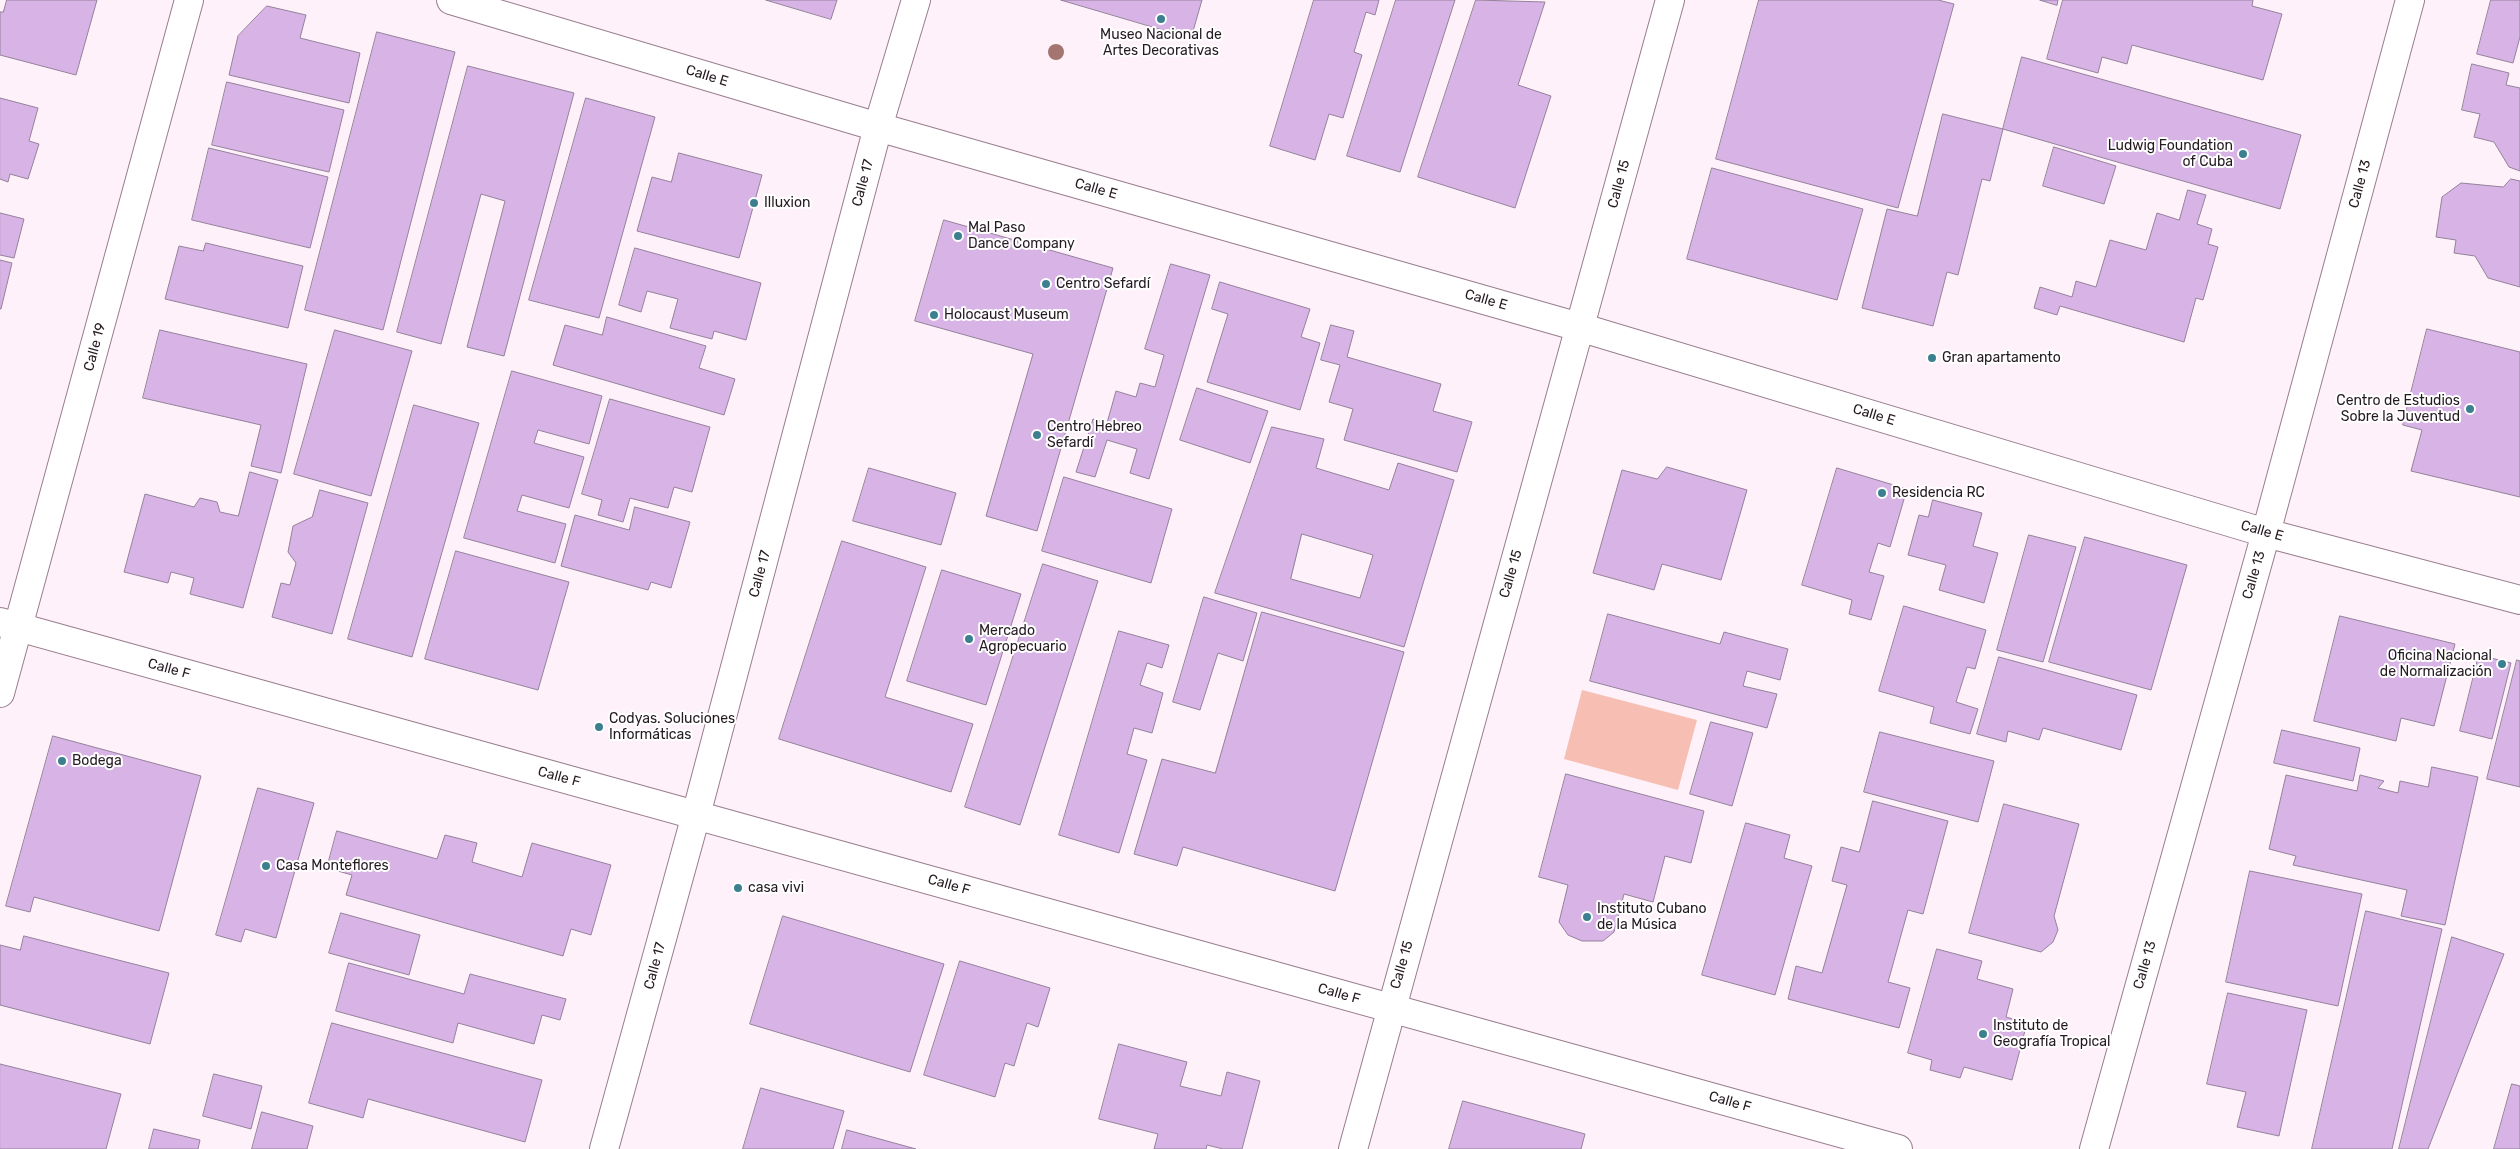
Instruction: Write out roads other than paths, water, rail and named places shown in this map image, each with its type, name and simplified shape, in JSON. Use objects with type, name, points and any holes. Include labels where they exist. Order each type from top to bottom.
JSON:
[{"type":"street","name":"Calle 19","points":[[0,693],[9,625],[190,0]]},
{"type":"street","name":"Calle E","points":[[451,0],[878,127],[1579,327],[2266,533],[2520,600]]},
{"type":"street","name":"Calle 17","points":[[604,1149],[696,815],[878,127],[916,0]]},
{"type":"street","name":"Calle 15","points":[[1353,1149],[1390,1008],[1670,0]]},
{"type":"street","name":"Calle 13","points":[[2094,1149],[2266,533],[2410,0]]},
{"type":"street","name":"Calle F","points":[[9,625],[1898,1149]]},
{"type":"place","name":"Museo Nacional de Artes Decorativas","points":[[1161,19]]},
{"type":"place","name":"Ludwig Foundation of Cuba","points":[[2243,154]]},
{"type":"place","name":"Illuxion","points":[[754,203]]},
{"type":"place","name":"Mal Paso Dance Company","points":[[958,236]]},
{"type":"place","name":"Centro Sefardí","points":[[1046,284]]},
{"type":"place","name":"Holocaust Museum","points":[[934,315]]},
{"type":"place","name":"Gran apartamento","points":[[1932,358]]},
{"type":"place","name":"Centro de Estudios Sobre la Juventud","points":[[2470,409]]},
{"type":"place","name":"Centro Hebreo Sefardí","points":[[1037,435]]},
{"type":"place","name":"Residencia RC","points":[[1882,493]]},
{"type":"place","name":"Mercado Agropecuario","points":[[969,639]]},
{"type":"place","name":"Oficina Nacional de Normalización","points":[[2502,664]]},
{"type":"place","name":"Codyas. Soluciones Informáticas","points":[[599,727]]},
{"type":"place","name":"Bodega","points":[[62,761]]},
{"type":"place","name":"Casa Monteflores","points":[[266,866]]},
{"type":"place","name":"casa vivi","points":[[738,888]]},
{"type":"place","name":"Instituto Cubano de la Música","points":[[1587,917]]},
{"type":"place","name":"Instituto de Geografía Tropical","points":[[1983,1034]]}]
